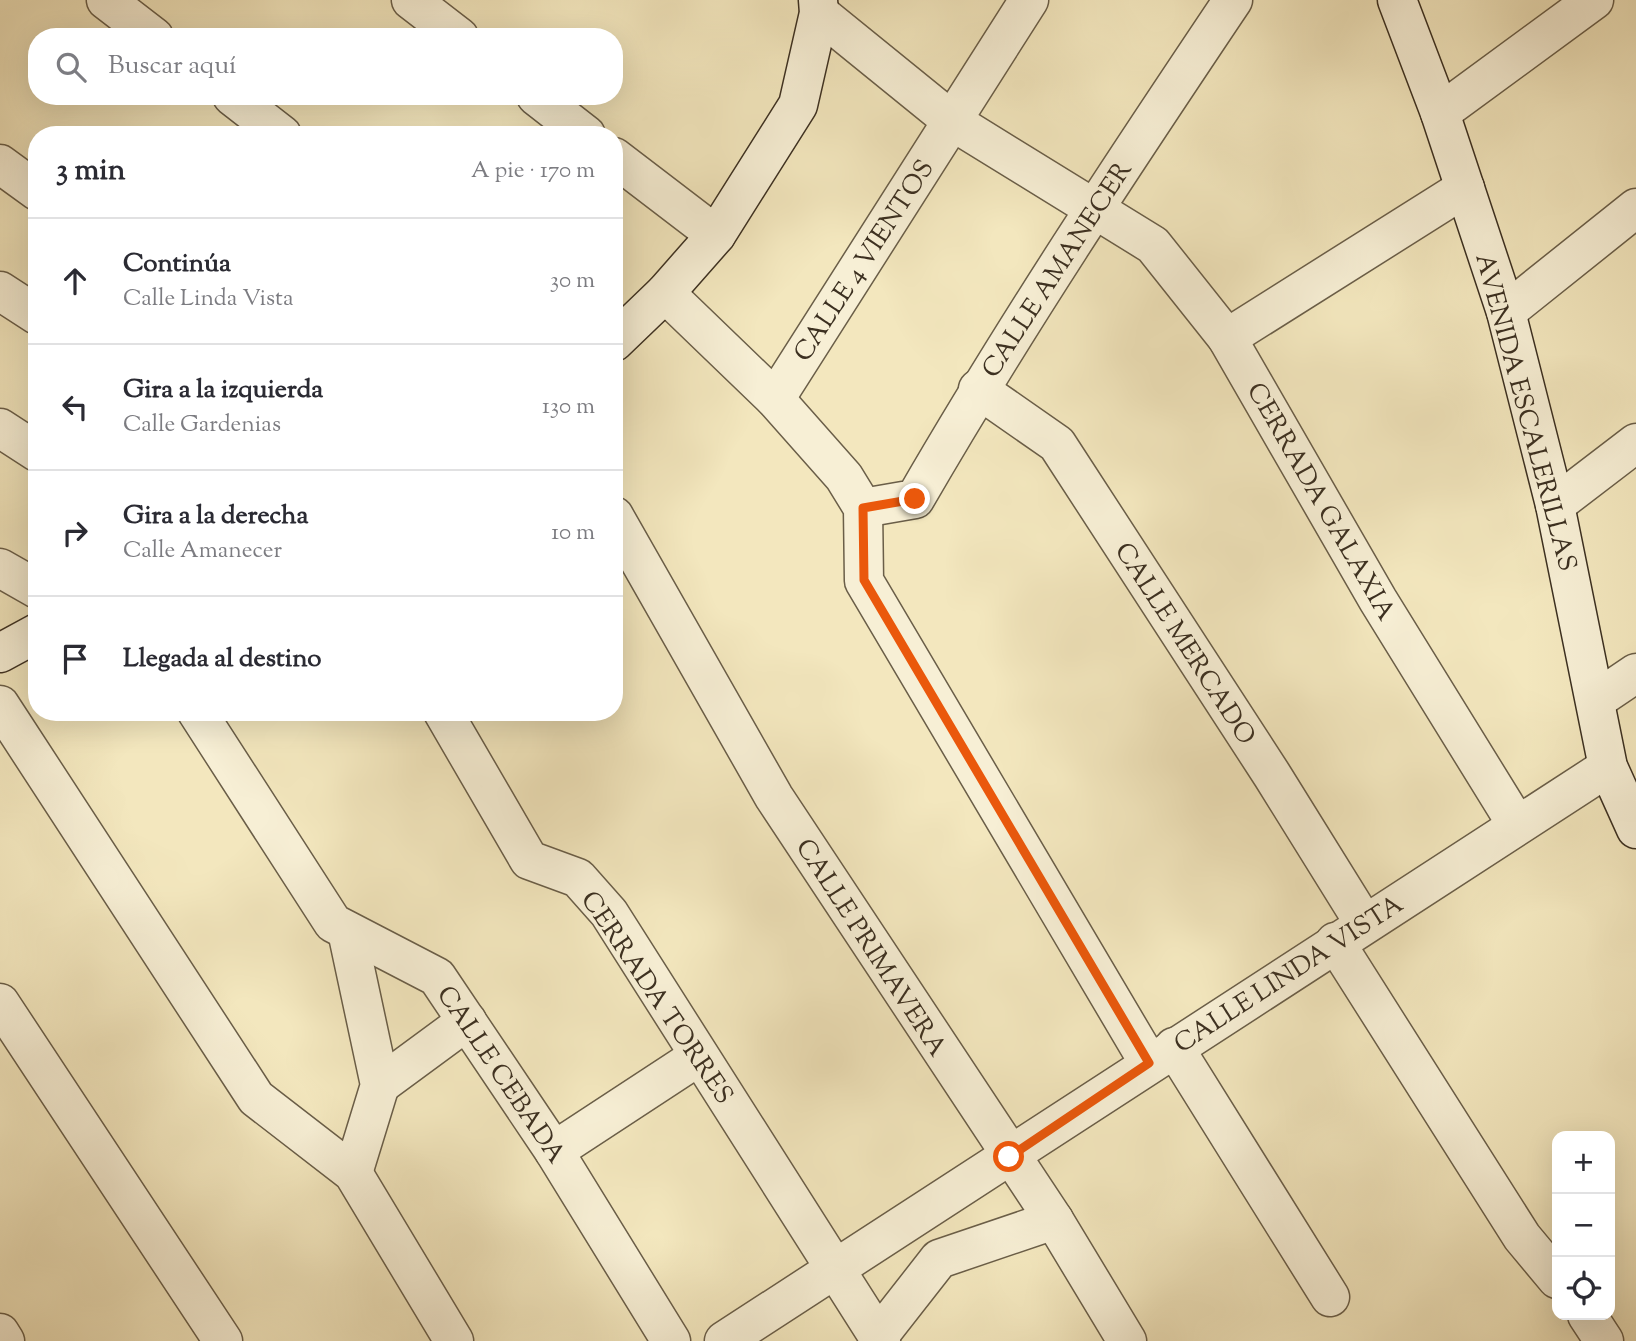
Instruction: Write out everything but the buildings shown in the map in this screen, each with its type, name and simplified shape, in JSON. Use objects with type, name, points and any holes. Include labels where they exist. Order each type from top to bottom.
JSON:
[{"type":"street","points":[[106,0],[142,28]]},
{"type":"street","points":[[411,0],[447,28]]},
{"type":"street","name":"CALLE 4 VIENTOS","points":[[775,399],[1029,0]]},
{"type":"street","name":"CALLE AMANECER","points":[[863,508],[915,499],[978,389],[1094,208],[1233,0]]},
{"type":"street","name":"AVENIDA ESCALERILLAS","points":[[1397,0],[1440,113],[1506,312],[1555,505],[1608,767],[1636,829]]},
{"type":"street","points":[[1440,113],[1594,0]]},
{"type":"street","points":[[623,333],[665,292],[716,235],[798,105],[818,7]]},
{"type":"street","name":"CERRADA GALAXIA","points":[[818,7],[952,121],[1153,246],[1227,338],[1372,589],[1517,825]]},
{"type":"street","points":[[244,105],[270,126]]},
{"type":"street","points":[[548,105],[574,126]]},
{"type":"street","points":[[0,164],[28,184]]},
{"type":"street","points":[[623,164],[716,235]]},
{"type":"street","points":[[1227,338],[1465,188]]},
{"type":"street","points":[[1506,312],[1636,208]]},
{"type":"street","points":[[0,291],[28,309]]},
{"type":"street","points":[[665,292],[775,399],[844,477],[863,508],[864,580],[1162,1055],[1330,1297]]},
{"type":"street","name":"CALLE MERCADO","points":[[978,389],[1057,444],[1272,775],[1349,933],[1522,1237],[1552,1273]]},
{"type":"street","points":[[0,428],[28,446]]},
{"type":"street","points":[[1555,505],[1636,443]]},
{"type":"street","name":"CALLE PRIMAVERA","points":[[623,532],[774,797],[1009,1157],[1054,1220],[1128,1341]]},
{"type":"street","points":[[0,568],[28,584]]},
{"type":"street","points":[[0,653],[28,638]]},
{"type":"street","points":[[1596,700],[1636,673]]},
{"type":"street","points":[[0,705],[256,1098],[353,1172],[454,1341]]},
{"type":"street","name":"CALLE CEBADA","points":[[203,721],[333,923],[437,977],[554,1151],[671,1341]]},
{"type":"street","name":"CERRADA TORRES","points":[[448,721],[529,860],[578,878],[608,914],[879,1339]]},
{"type":"street","name":"CALLE LINDA VISTA","points":[[724,1341],[1608,767]]},
{"type":"street","points":[[347,931],[380,1085],[353,1172]]},
{"type":"street","points":[[0,1003],[223,1341]]},
{"type":"street","points":[[380,1085],[467,1021]]},
{"type":"street","points":[[554,1151],[699,1056]]},
{"type":"street","points":[[879,1339],[939,1259],[1054,1220]]},
{"type":"street","points":[[1590,1320],[1604,1341]]},
{"type":"street","points":[[0,1334],[5,1341]]},
{"type":"route","points":[[915,499],[863,508],[864,580],[1149,1063],[1009,1157]]}]
